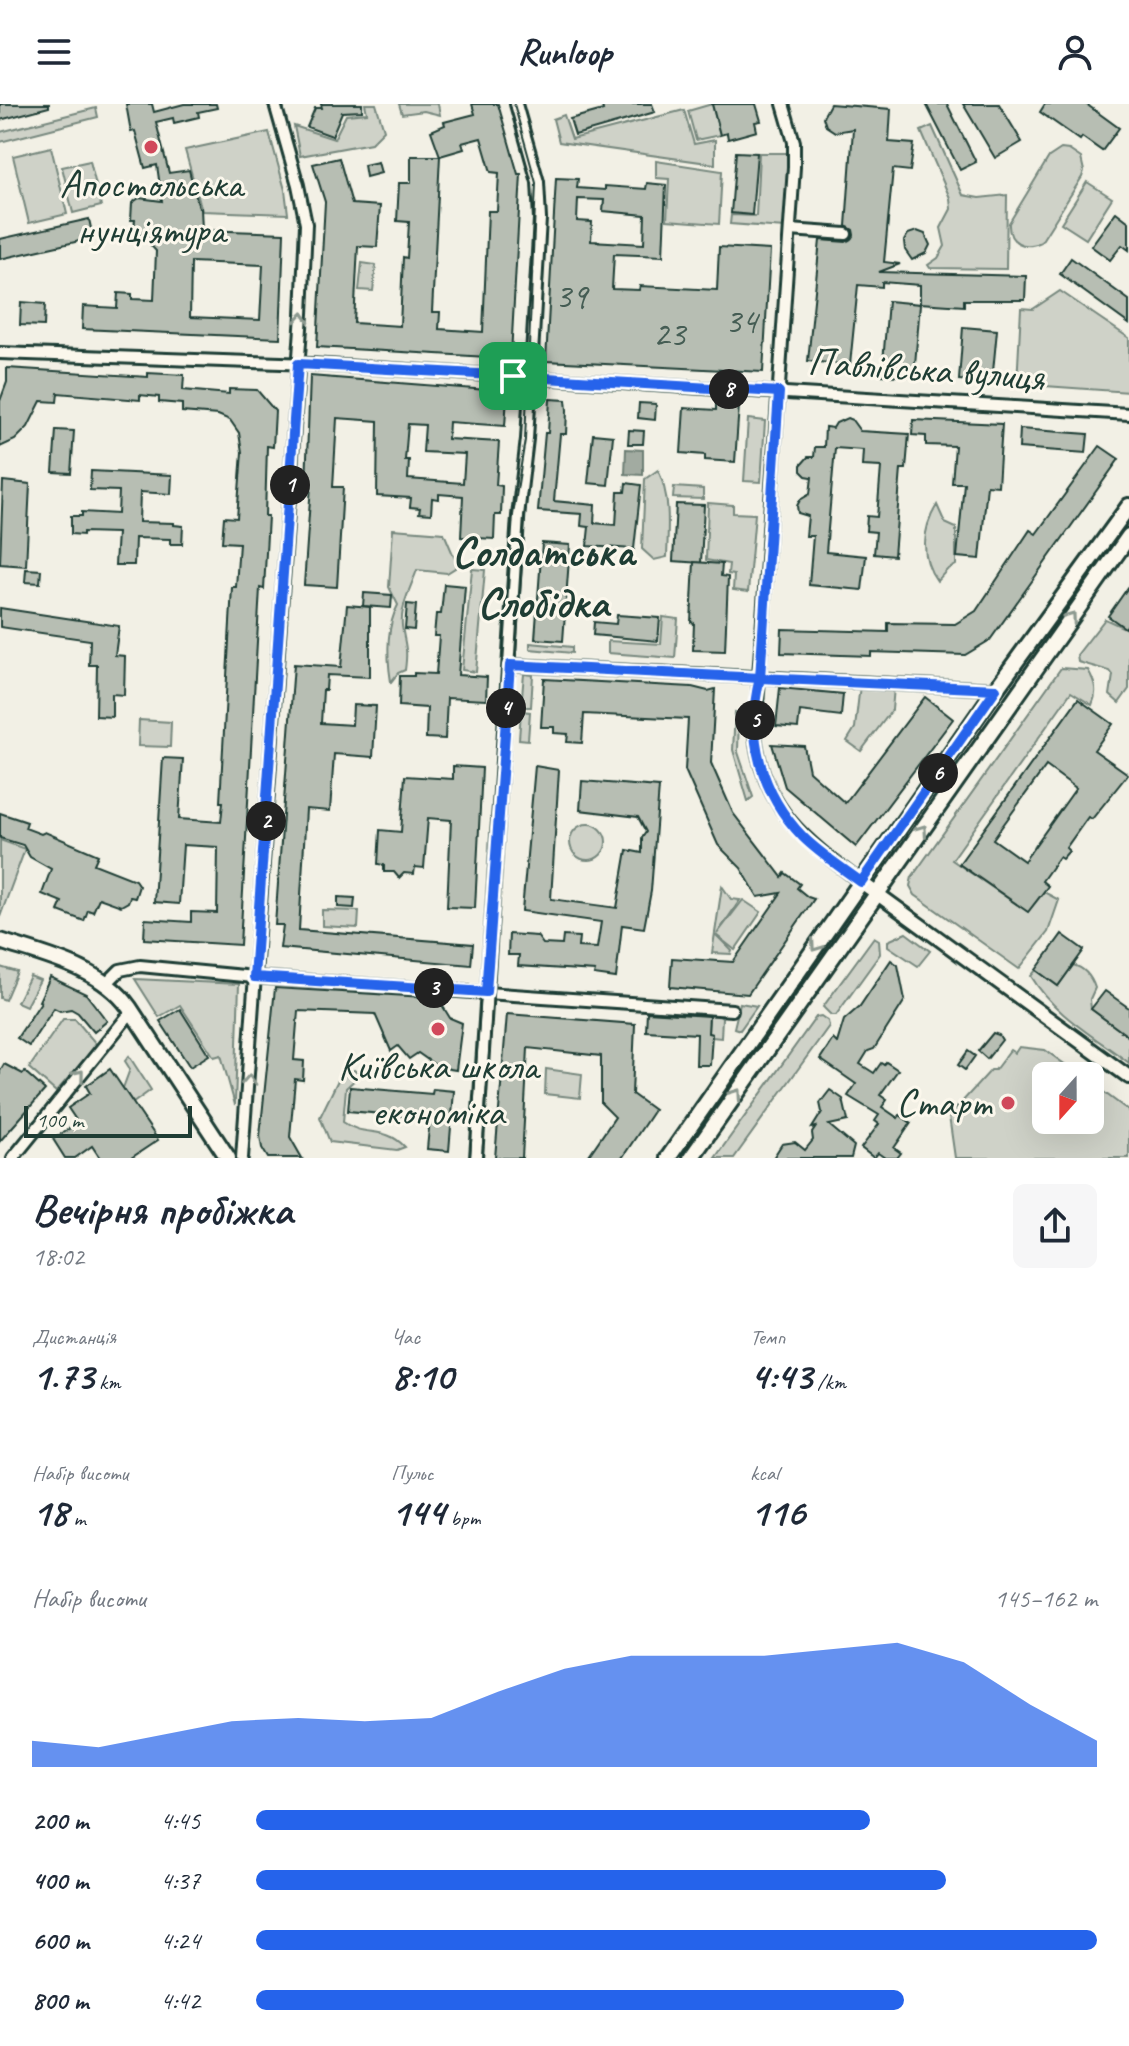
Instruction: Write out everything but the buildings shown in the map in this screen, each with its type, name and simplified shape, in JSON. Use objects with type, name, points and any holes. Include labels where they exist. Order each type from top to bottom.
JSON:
[{"type":"main road","points":[[668,1158],[996,689],[1129,506]]},
{"type":"main road","points":[[691,1158],[1129,536]]},
{"type":"main road","points":[[0,941],[74,967],[107,983],[132,1011],[228,1158]]},
{"type":"street","points":[[242,1158],[306,224],[275,104]]},
{"type":"street","points":[[476,1158],[540,219],[538,182],[516,104]]},
{"type":"street","points":[[783,104],[794,142],[755,735],[757,756],[768,787],[788,821],[805,839],[1129,1077]]},
{"type":"street","points":[[790,230],[846,234]]},
{"type":"street","name":"Павлівська вулиця","points":[[0,353],[298,364],[1129,414]]},
{"type":"street","points":[[510,665],[996,689]]},
{"type":"street","points":[[107,983],[120,970],[140,966],[254,977],[732,1010]]},
{"type":"street","points":[[13,1158],[132,1011]]},
{"type":"shaded area","points":[[365,104],[376,104],[384,130],[371,143],[300,156],[294,126],[334,139],[346,115],[367,113]]},
{"type":"shaded area","points":[[399,104],[438,104],[440,115],[424,111],[402,114]]},
{"type":"shaded area","points":[[712,104],[720,135],[696,140],[688,111]]},
{"type":"shaded area","points":[[96,108],[98,117],[0,142],[0,132]]},
{"type":"shaded area","points":[[684,110],[694,144],[715,140],[715,164],[559,142],[553,119],[564,115],[572,139]]},
{"type":"shaded area","points":[[932,126],[963,195],[979,198],[1007,195],[1006,269],[930,268],[928,265],[938,258],[945,246],[941,228],[951,209],[950,198],[921,131]]},
{"type":"shaded area","points":[[269,132],[285,190],[288,214],[202,211],[185,150]]},
{"type":"shaded area","points":[[51,147],[67,214],[29,223],[13,156]]},
{"type":"shaded area","points":[[1061,149],[1081,158],[1082,177],[1041,242],[1029,245],[1018,243],[1011,236],[1009,223],[1049,157]]},
{"type":"shaded area","points":[[759,153],[788,153],[785,228],[730,224],[731,215],[756,216]]},
{"type":"shaded area","points":[[90,161],[101,206],[73,213],[62,167]]},
{"type":"shaded area","points":[[656,161],[722,171],[719,224],[667,220],[669,179],[656,178]]},
{"type":"shaded area","points":[[1087,182],[1112,198],[1086,239],[1061,223]]},
{"type":"shaded area","points":[[362,263],[376,265],[373,291],[359,290]]},
{"type":"shaded area","points":[[1060,291],[1129,338],[1129,392],[1017,384],[1021,308],[1033,309]]},
{"type":"shaded area","points":[[748,419],[765,421],[761,482],[744,481]]},
{"type":"shaded area","points":[[626,449],[643,450],[643,475],[625,474]]},
{"type":"shaded area","points":[[658,470],[667,502],[667,557],[654,560],[642,549],[645,479]]},
{"type":"shaded area","points":[[674,487],[703,489],[703,499],[673,498]]},
{"type":"shaded area","points":[[708,503],[733,505],[733,513],[755,514],[748,592],[733,590],[734,575],[728,574],[729,564],[706,560]]},
{"type":"shaded area","points":[[937,505],[945,523],[956,528],[956,565],[937,581],[928,563],[925,543],[928,524]]},
{"type":"shaded area","points":[[393,529],[444,533],[458,566],[447,573],[417,570],[403,612],[405,670],[391,682],[388,643],[398,605],[389,587]]},
{"type":"shaded area","points":[[472,569],[485,570],[476,672],[462,670]]},
{"type":"shaded area","points":[[663,617],[678,619],[675,658],[608,653],[608,641],[661,644]]},
{"type":"shaded area","points":[[1105,619],[1129,630],[1129,689],[1119,703],[1110,695],[1113,675],[1110,671],[1078,662],[1077,655]]},
{"type":"shaded area","points":[[530,643],[572,647],[572,653],[530,649]]},
{"type":"shaded area","points":[[1061,668],[1088,670],[1095,687],[1092,705],[1071,692],[952,860],[1028,912],[1044,892],[1059,900],[1048,932],[1019,969],[915,895],[910,886],[912,877]]},
{"type":"shaded area","points":[[524,674],[533,675],[531,707],[521,707]]},
{"type":"shaded area","points":[[860,685],[894,687],[892,710],[861,751],[847,741],[855,728]]},
{"type":"shaded area","points":[[521,711],[530,712],[528,740],[519,739]]},
{"type":"shaded area","points":[[735,712],[739,713],[738,752],[753,797],[748,801],[733,750]]},
{"type":"shaded area","points":[[139,720],[171,722],[170,747],[138,746]]},
{"type":"shaded area","points":[[588,824],[601,829],[606,842],[601,855],[588,860],[575,855],[570,842],[575,829]]},
{"type":"shaded area","points":[[0,840],[25,849],[0,917]]},
{"type":"shaded area","points":[[722,886],[731,899],[740,900],[717,934],[743,900],[761,912],[735,950],[716,935],[732,951],[731,954],[712,953]]},
{"type":"shaded area","points":[[322,910],[359,911],[358,928],[322,926]]},
{"type":"shaded area","points":[[906,933],[930,951],[918,966],[888,946],[888,941]]},
{"type":"shaded area","points":[[874,937],[879,940],[880,954],[836,1015],[831,1015],[823,1007]]},
{"type":"shaded area","points":[[1073,965],[1084,970],[1095,988],[1090,999],[1091,1009],[1129,1037],[1129,1063],[1063,1014],[1031,976],[1036,970],[1058,986]]},
{"type":"shaded area","points":[[0,967],[17,972],[5,1000],[0,998]]},
{"type":"shaded area","points":[[30,976],[40,980],[26,1006],[17,1002]]},
{"type":"shaded area","points":[[135,979],[239,984],[235,1105],[221,1055],[214,1057],[180,1005],[159,1017]]},
{"type":"shaded area","points":[[740,1003],[757,1006],[740,1030],[734,1028]]},
{"type":"shaded area","points":[[689,1011],[717,1014],[722,1018],[721,1038],[708,1033],[709,1015],[689,1014]]},
{"type":"shaded area","points":[[821,1016],[829,1026],[734,1158],[715,1158],[816,1017]]},
{"type":"shaded area","points":[[63,1019],[75,1019],[97,1045],[56,1092],[29,1068]]},
{"type":"shaded area","name":"Старт","points":[[1019,1047],[1045,1050],[1062,1062],[1032,1062],[1032,1134],[1104,1134],[1104,1092],[1129,1111],[1129,1158],[955,1158],[949,1116],[991,1070],[995,1070],[1010,1050],[1015,1053]]},
{"type":"shaded area","points":[[129,1056],[151,1090],[133,1103],[123,1088],[130,1069],[125,1061]]},
{"type":"shaded area","points":[[546,1069],[582,1074],[580,1098],[545,1094]]},
{"type":"shaded area","points":[[354,1070],[360,1075],[346,1088],[343,1122],[359,1130],[390,1136],[405,1147],[397,1150],[330,1142],[320,1117],[338,1080]]},
{"type":"tram line","points":[[470,1158],[513,515],[525,440],[536,183],[514,104]]},
{"type":"tram line","points":[[482,1158],[527,491]]},
{"type":"place","name":"Апостольська нунціятура","points":[[151,147]]},
{"type":"place","name":"Київська школа економіка","points":[[438,1029]]},
{"type":"place","name":"Старт","points":[[1008,1103]]},
{"type":"district","name":"Солдатська Слобідка","points":[[543,576]]},
{"type":"route","points":[[513,376],[298,364],[254,977],[486,992],[510,665],[760,678],[755,714],[757,756],[776,805],[805,839],[861,882],[996,689],[760,678],[779,392],[513,376]]}]
